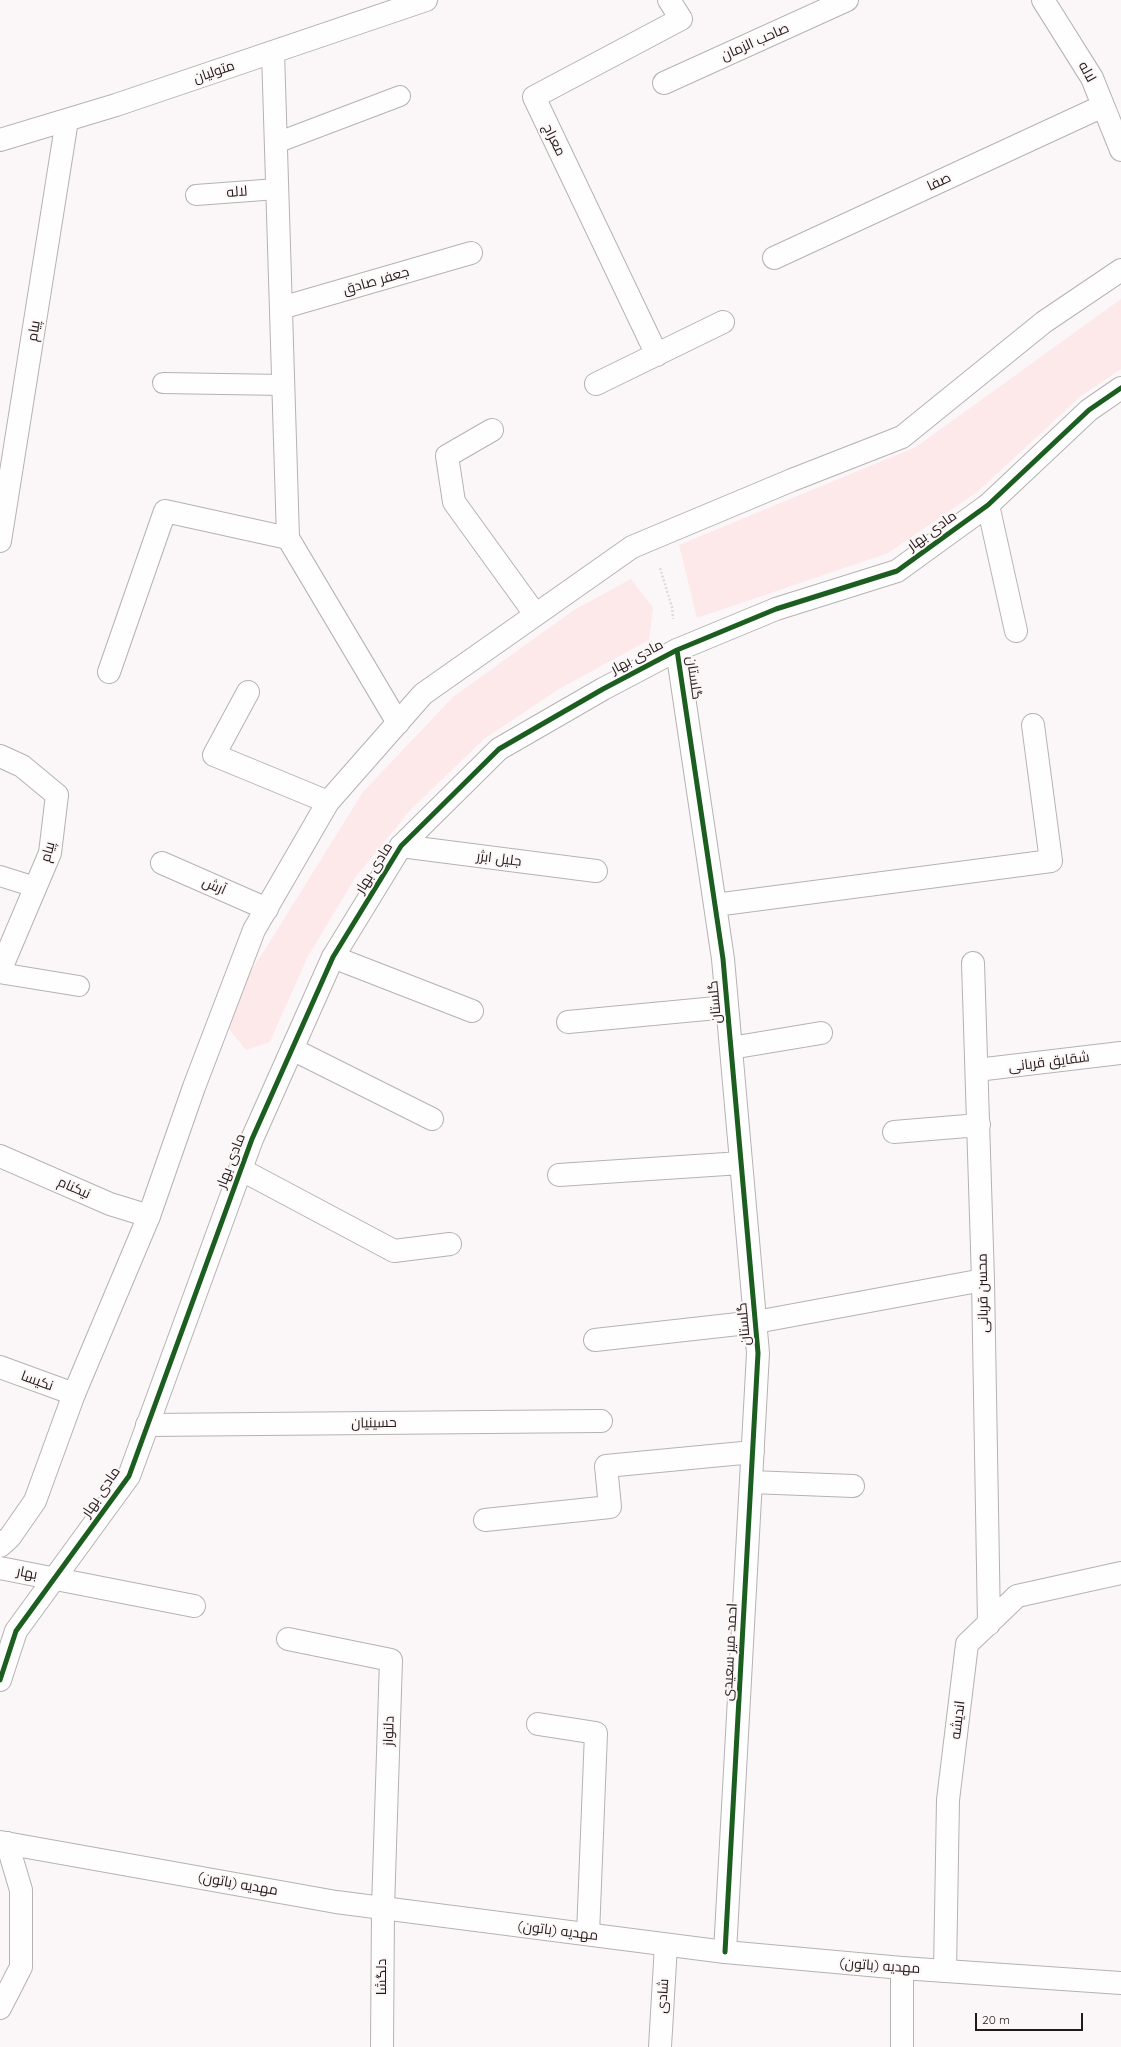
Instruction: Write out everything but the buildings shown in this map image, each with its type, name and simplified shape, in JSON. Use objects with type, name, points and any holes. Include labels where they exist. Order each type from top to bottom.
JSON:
[{"type":"street","name":"متولیان","points":[[0,140],[67,120],[426,0]]},
{"type":"street","name":"معراج","points":[[657,355],[534,96],[681,19],[669,0]]},
{"type":"street","name":"صاحب الزمان","points":[[664,83],[846,0]]},
{"type":"street","name":"لاله","points":[[1043,0],[1092,78],[1121,150]]},
{"type":"street","points":[[273,52],[288,538],[398,723]]},
{"type":"street","name":"صفا","points":[[774,258],[1103,106]]},
{"type":"street","name":"پیام","points":[[0,541],[67,120]]},
{"type":"street","name":"جعفر صادق","points":[[281,308],[472,253]]},
{"type":"street","points":[[0,1546],[10,1537],[36,1501],[74,1394],[149,1216],[194,1087],[254,930],[328,802],[423,694],[632,547],[792,480],[902,437],[1044,322],[1121,270]]},
{"type":"street","points":[[596,384],[723,322]]},
{"type":"street","name":"مادی بهار","points":[[0,1680],[16,1631],[129,1476],[252,1139],[333,957],[401,846],[499,749],[603,689],[678,650],[776,609],[897,570],[988,505],[1089,410],[1121,388]]},
{"type":"street","points":[[492,430],[447,456],[454,502],[535,614]]},
{"type":"street","points":[[988,505],[1016,630]]},
{"type":"street","points":[[109,672],[164,511],[288,538]]},
{"type":"street","name":"گلستان","points":[[678,650],[715,905],[727,1007],[758,1353]]},
{"type":"street","points":[[248,692],[214,755],[328,802]]},
{"type":"street","points":[[715,905],[1051,861],[1033,725]]},
{"type":"street","name":"پیام","points":[[0,756],[22,766],[57,795],[50,853],[0,972]]},
{"type":"street","name":"جلیل ابژر","points":[[401,846],[596,871]]},
{"type":"street","name":"آرش","points":[[162,863],[267,908]]},
{"type":"street","points":[[333,957],[472,1011]]},
{"type":"street","name":"محسن قربانی","points":[[973,963],[983,1280],[988,1624]]},
{"type":"street","points":[[568,1022],[727,1007]]},
{"type":"street","points":[[731,1048],[821,1033]]},
{"type":"street","points":[[292,1049],[432,1120]]},
{"type":"street","name":"شقایق قربانی","points":[[977,1070],[1121,1054]]},
{"type":"street","points":[[894,1132],[979,1125]]},
{"type":"street","name":"نیکنام","points":[[0,1156],[110,1204],[149,1216]]},
{"type":"street","points":[[559,1175],[741,1163]]},
{"type":"street","points":[[240,1170],[394,1251],[450,1244]]},
{"type":"street","points":[[595,1340],[756,1322],[983,1280]]},
{"type":"street","name":"احمد میر سعیدی","points":[[725,1952],[758,1353]]},
{"type":"street","name":"نکیسا","points":[[0,1367],[74,1394]]},
{"type":"street","name":"حسینیان","points":[[147,1425],[601,1421]]},
{"type":"street","points":[[485,1520],[610,1507],[606,1466],[753,1452]]},
{"type":"street","points":[[751,1482],[853,1486]]},
{"type":"street","name":"بهار","points":[[0,1568],[194,1606]]},
{"type":"street","name":"اندیشه","points":[[945,1971],[948,1800],[968,1644],[1017,1596],[1121,1573]]},
{"type":"street","name":"دلنواز","points":[[288,1639],[391,1660],[382,1908]]},
{"type":"street","points":[[538,1724],[596,1733],[588,1934]]},
{"type":"street","points":[[0,2008],[21,1967],[21,1890],[4,1842]]},
{"type":"street","name":"مهدیه (باتون)","points":[[4,1842],[336,1902],[666,1945],[725,1952],[902,1968],[1121,1982]]},
{"type":"street","name":"دلگشا","points":[[382,1908],[382,2047]]},
{"type":"street","name":"شادی","points":[[660,2047],[666,1945]]},
{"type":"street","points":[[902,1968],[902,2047]]},
{"type":"lane","points":[[276,143],[400,96]]},
{"type":"lane","name":"لاله","points":[[196,195],[277,189]]},
{"type":"lane","points":[[163,383],[284,385]]},
{"type":"lane","points":[[0,876],[35,887]]},
{"type":"lane","points":[[0,972],[79,986]]},
{"type":"shaded area","points":[[1121,299],[1121,369],[1081,396],[977,492],[888,553],[697,618],[679,545],[916,447]]},
{"type":"shaded area","points":[[631,579],[653,608],[649,640],[559,689],[484,739],[411,809],[355,878],[307,958],[270,1042],[246,1050],[220,1018],[264,951],[363,792],[453,697],[574,610]]},
{"type":"cycle path","points":[[0,1680],[16,1631],[129,1476],[252,1139],[333,957],[401,846],[499,749],[603,689],[677,650],[776,609],[897,571],[988,505],[1089,410],[1121,388]]},
{"type":"cycle path","points":[[677,650],[723,959],[758,1353],[725,1952]]}]
